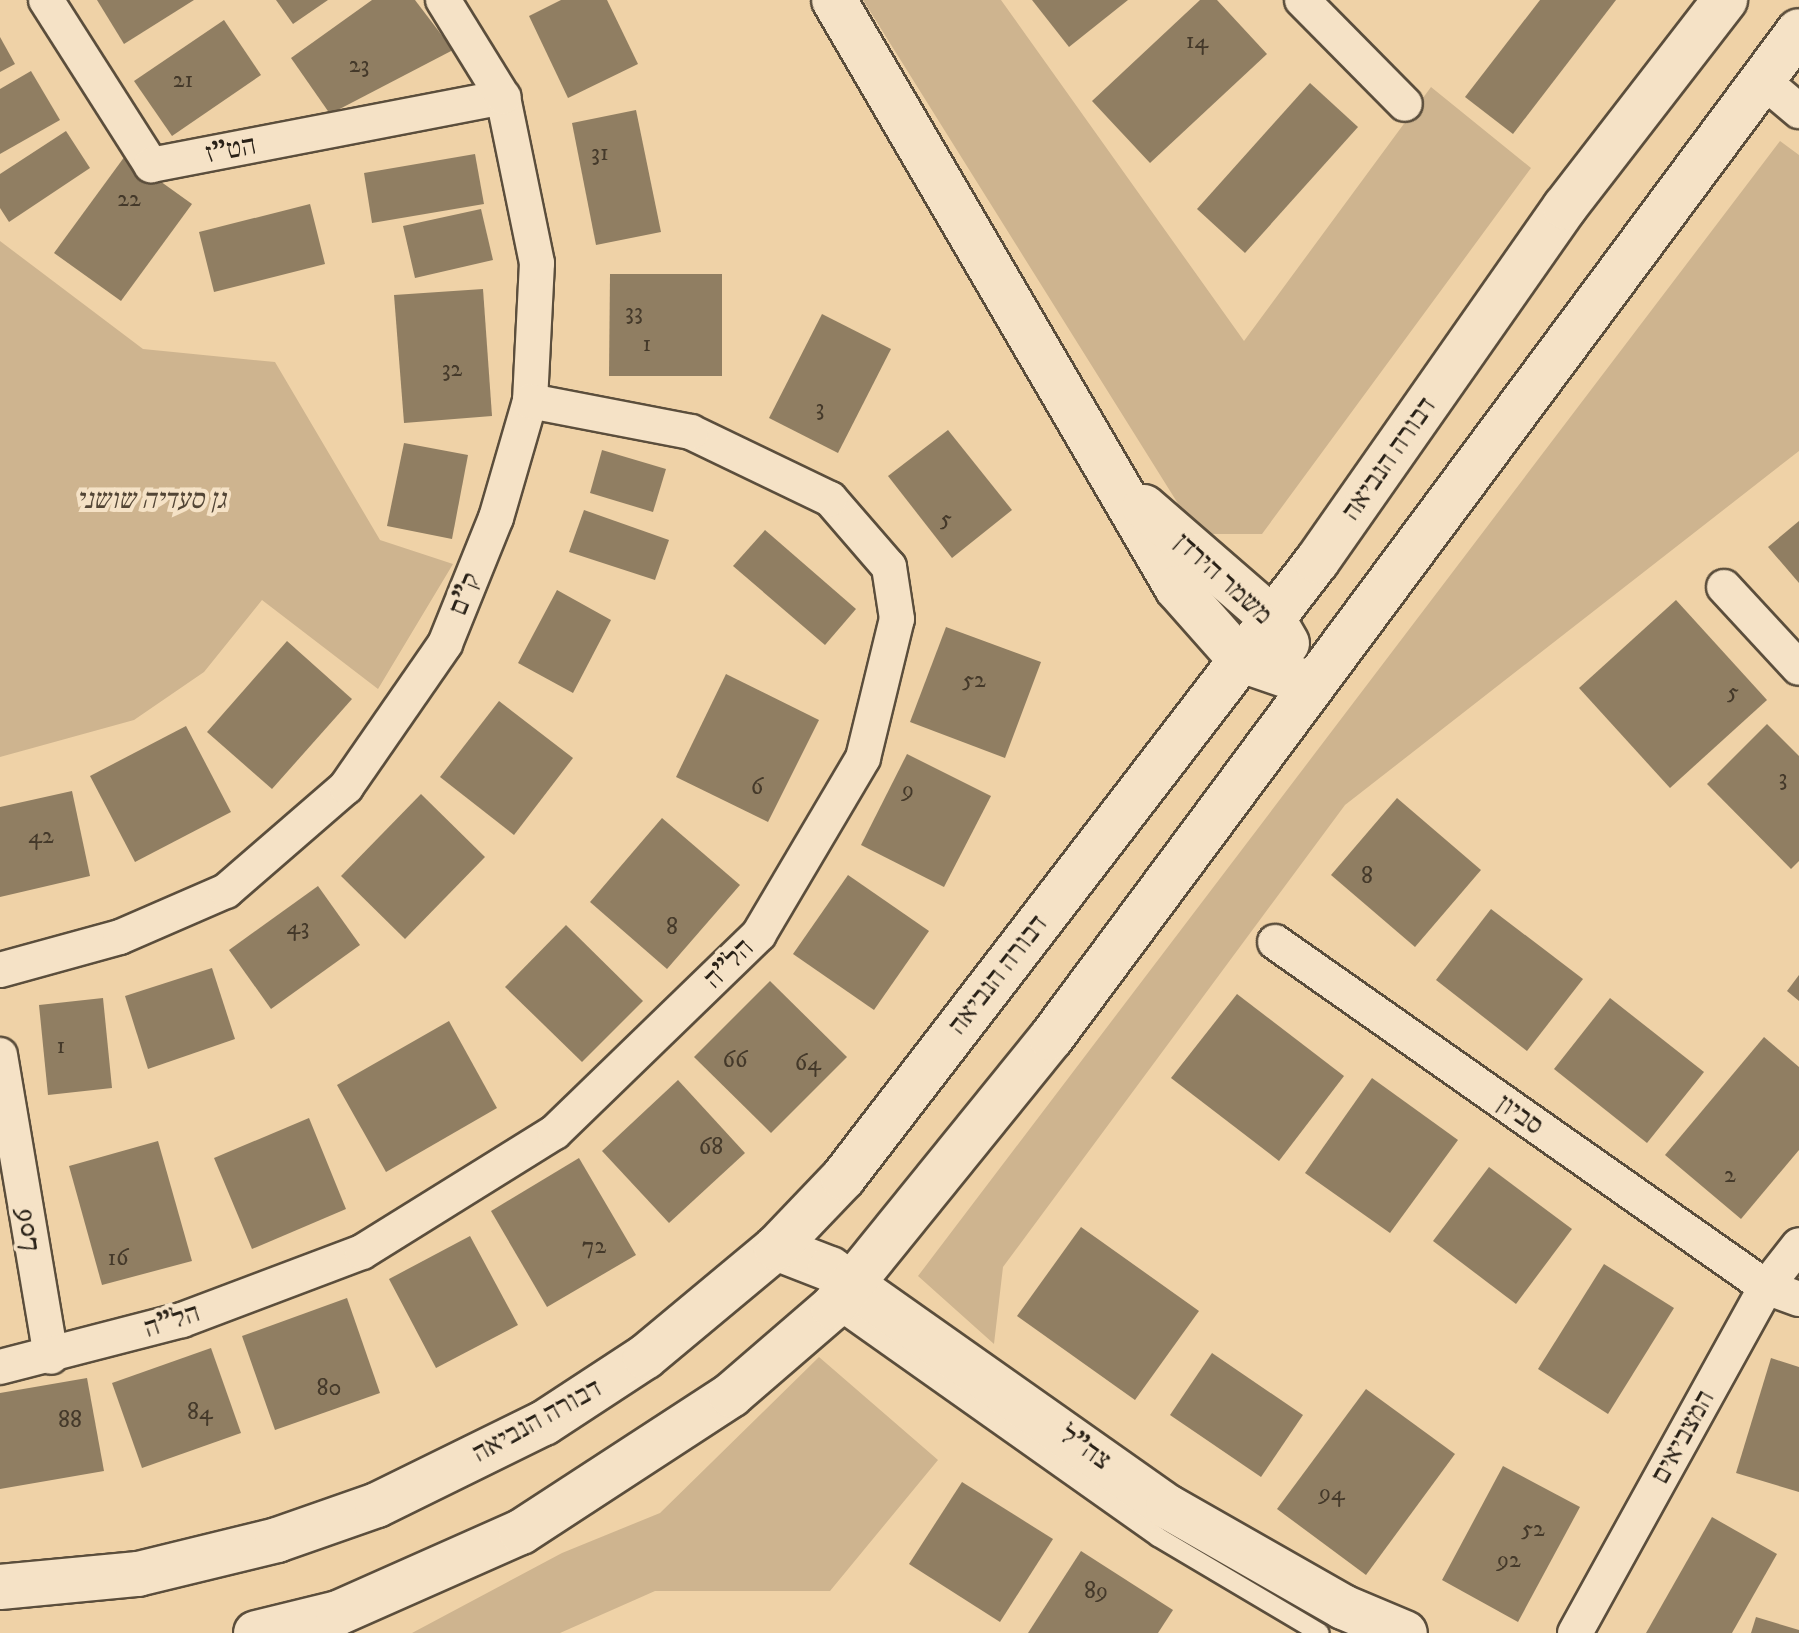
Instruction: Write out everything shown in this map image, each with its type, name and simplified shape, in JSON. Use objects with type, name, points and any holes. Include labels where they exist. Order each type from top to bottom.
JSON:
[{"type":"street","name":"הט\"ז","points":[[46,0],[151,165],[503,97]]},
{"type":"street","name":"ק\"ם","points":[[0,970],[120,937],[226,891],[346,787],[445,644],[496,518],[530,401],[537,263],[503,97],[443,0]]},
{"type":"street","name":"משמר הירדן","points":[[834,0],[1114,471],[1177,588],[1241,660],[1311,684]]},
{"type":"street","points":[[1302,0],[1405,104]]},
{"type":"street","name":"דבורה הנביאה","points":[[0,1587],[138,1574],[277,1540],[377,1505],[557,1415],[645,1357],[776,1248],[843,1178],[1273,619],[1565,207],[1725,0]]},
{"type":"street","points":[[256,1633],[338,1613],[521,1532],[731,1395],[843,1296],[1051,1038],[1799,31]]},
{"type":"street","points":[[1761,79],[1799,111]]},
{"type":"street","name":"הל\"ה","points":[[0,1367],[51,1357],[182,1320],[362,1252],[555,1132],[759,934],[863,758],[897,619],[889,567],[830,499],[691,432],[530,401]]},
{"type":"street","name":"משמר הירדן","points":[[1114,471],[1148,511],[1273,619],[1311,684]]},
{"type":"street","points":[[1724,587],[1799,668]]},
{"type":"street","name":"סביון","points":[[1275,942],[1766,1287],[1799,1299]]},
{"type":"street","name":"907","points":[[0,1055],[51,1357]]},
{"type":"street","name":"המצביאים","points":[[1575,1633],[1766,1287],[1799,1245]]},
{"type":"street","name":"צה\"ל","points":[[776,1248],[843,1296],[1168,1507],[1343,1607],[1405,1633]]},
{"type":"lane","name":"צה\"ל","points":[[843,1296],[1158,1537],[1320,1633]]},
{"type":"green space","points":[[863,0],[1001,0],[1244,341],[1431,87],[1531,168],[1262,534],[1197,534]]},
{"type":"green space","points":[[1780,141],[1799,155],[1799,451],[1345,805],[1003,1267],[994,1344],[918,1276]]},
{"type":"green space","name":"גן סעדיה שושני","points":[[0,241],[143,349],[275,362],[380,540],[453,564],[378,689],[262,600],[204,672],[134,720],[0,757]]},
{"type":"green space","points":[[819,1357],[938,1460],[830,1591],[655,1591],[560,1633],[412,1633],[562,1553],[660,1513]]},
{"type":"building","points":[[97,0],[194,0],[124,44]]},
{"type":"building","points":[[276,0],[328,0],[293,24]]},
{"type":"building","points":[[372,0],[415,0],[453,50],[330,114],[291,58]]},
{"type":"building","points":[[561,0],[607,0],[638,64],[568,98],[529,16]]},
{"type":"building","points":[[1032,0],[1128,0],[1069,47]]},
{"type":"building","points":[[1200,0],[1217,0],[1267,54],[1150,163],[1092,101]]},
{"type":"building","points":[[1540,0],[1616,0],[1513,134],[1465,97]]},
{"type":"building","points":[[224,20],[261,75],[172,136],[134,81]]},
{"type":"building","points":[[0,37],[15,64],[0,72]]},
{"type":"building","points":[[31,71],[60,120],[0,154],[0,89]]},
{"type":"building","points":[[1310,83],[1358,127],[1245,253],[1197,209]]},
{"type":"building","points":[[636,110],[661,232],[596,245],[572,123]]},
{"type":"building","points":[[66,131],[90,168],[9,222],[0,208],[0,174]]},
{"type":"building","points":[[475,154],[484,204],[372,223],[364,173]]},
{"type":"building","points":[[125,156],[192,204],[121,301],[54,253]]},
{"type":"building","points":[[310,204],[325,264],[214,292],[199,232]]},
{"type":"building","points":[[481,209],[493,260],[415,278],[403,226]]},
{"type":"building","points":[[610,274],[722,274],[722,376],[609,376]]},
{"type":"building","points":[[483,289],[492,416],[404,423],[394,295]]},
{"type":"building","points":[[822,314],[891,349],[838,453],[769,418]]},
{"type":"building","points":[[948,430],[1012,510],[952,558],[888,476]]},
{"type":"building","points":[[404,443],[468,455],[452,539],[387,526]]},
{"type":"building","points":[[602,450],[666,469],[653,512],[590,493]]},
{"type":"building","points":[[584,510],[669,540],[655,580],[569,552]]},
{"type":"building","points":[[1799,521],[1799,583],[1768,547]]},
{"type":"building","points":[[765,530],[856,609],[825,645],[733,566]]},
{"type":"building","points":[[557,590],[611,620],[573,693],[518,663]]},
{"type":"building","points":[[1676,600],[1767,700],[1670,788],[1579,688]]},
{"type":"building","points":[[946,627],[1041,662],[1005,758],[910,722]]},
{"type":"building","points":[[287,641],[352,699],[272,789],[207,732]]},
{"type":"building","points":[[726,674],[819,720],[768,822],[676,777]]},
{"type":"building","points":[[499,701],[573,758],[514,835],[440,777]]},
{"type":"building","points":[[1767,724],[1799,756],[1799,861],[1791,869],[1707,784]]},
{"type":"building","points":[[186,726],[231,812],[135,862],[90,776]]},
{"type":"building","points":[[907,754],[991,796],[944,887],[861,845]]},
{"type":"building","points":[[72,791],[90,876],[0,897],[0,807]]},
{"type":"building","points":[[421,794],[485,857],[405,939],[341,876]]},
{"type":"building","points":[[1397,798],[1481,870],[1415,947],[1331,875]]},
{"type":"building","points":[[662,818],[740,885],[667,969],[590,902]]},
{"type":"building","points":[[848,875],[929,931],[874,1010],[793,954]]},
{"type":"building","points":[[318,886],[360,945],[271,1009],[229,950]]},
{"type":"building","points":[[1491,909],[1583,979],[1527,1051],[1436,980]]},
{"type":"building","points":[[566,925],[643,1001],[582,1062],[505,987]]},
{"type":"building","points":[[212,968],[235,1039],[148,1069],[125,996]]},
{"type":"building","points":[[1799,975],[1799,1001],[1787,991]]},
{"type":"building","points":[[770,981],[847,1057],[771,1133],[694,1057]]},
{"type":"building","points":[[1237,994],[1344,1076],[1279,1161],[1171,1078]]},
{"type":"building","points":[[103,998],[112,1088],[48,1095],[39,1005]]},
{"type":"building","points":[[1610,998],[1704,1072],[1647,1143],[1554,1069]]},
{"type":"building","points":[[449,1021],[497,1108],[386,1172],[337,1085]]},
{"type":"building","points":[[1764,1037],[1799,1067],[1799,1150],[1741,1219],[1665,1155]]},
{"type":"building","points":[[1372,1078],[1458,1140],[1390,1233],[1305,1173]]},
{"type":"building","points":[[678,1080],[745,1153],[669,1223],[602,1151]]},
{"type":"building","points":[[309,1118],[346,1209],[252,1249],[214,1158]]},
{"type":"building","points":[[158,1141],[192,1261],[102,1285],[69,1166]]},
{"type":"building","points":[[579,1158],[636,1255],[547,1307],[491,1211]]},
{"type":"building","points":[[1489,1167],[1572,1229],[1516,1304],[1433,1241]]},
{"type":"building","points":[[1081,1227],[1199,1311],[1135,1400],[1017,1316]]},
{"type":"building","points":[[470,1236],[518,1325],[436,1368],[389,1279]]},
{"type":"building","points":[[1604,1264],[1674,1308],[1608,1414],[1538,1369]]},
{"type":"building","points":[[347,1298],[380,1393],[275,1430],[242,1336]]},
{"type":"building","points":[[211,1348],[241,1433],[142,1468],[112,1383]]},
{"type":"building","points":[[1212,1353],[1303,1415],[1261,1477],[1170,1415]]},
{"type":"building","points":[[1771,1358],[1799,1367],[1799,1492],[1736,1473]]},
{"type":"building","points":[[87,1378],[104,1471],[0,1489],[0,1393]]},
{"type":"building","points":[[1366,1389],[1455,1454],[1366,1575],[1277,1509]]},
{"type":"building","points":[[1503,1466],[1580,1507],[1518,1622],[1442,1580]]},
{"type":"building","points":[[962,1482],[1053,1539],[1000,1622],[909,1564]]},
{"type":"building","points":[[1712,1517],[1777,1554],[1732,1633],[1646,1633]]},
{"type":"building","points":[[1081,1551],[1173,1610],[1158,1633],[1028,1633]]},
{"type":"building","points":[[1756,1617],[1799,1630],[1799,1633],[1751,1633]]}]
